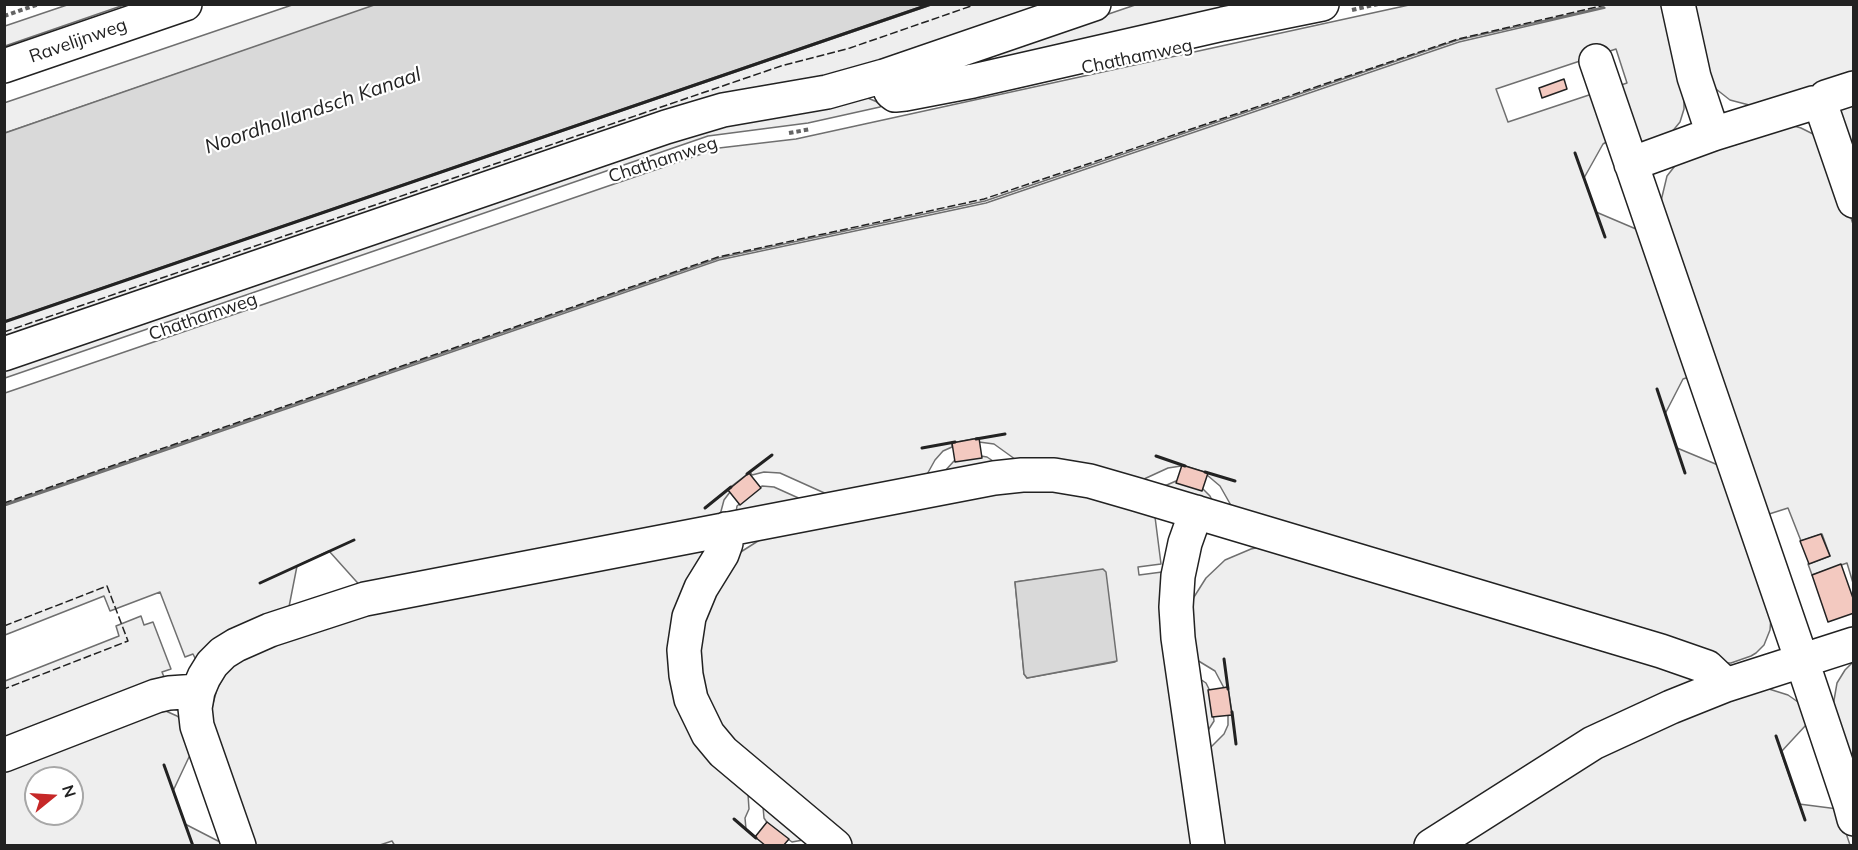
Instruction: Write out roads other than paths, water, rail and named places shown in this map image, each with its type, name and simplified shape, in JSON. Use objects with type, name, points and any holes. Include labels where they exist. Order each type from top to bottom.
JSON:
[{"type":"street","name":"Ravelijnweg","points":[[4,66],[185,4]]},
{"type":"street","name":"Chathamweg","points":[[4,354],[666,127],[723,110],[827,92],[884,76],[1094,4]]},
{"type":"street","points":[[1678,4],[1694,77],[1713,134]]},
{"type":"street","points":[[884,76],[891,92],[895,95],[906,94],[1223,24],[1332,8]]},
{"type":"street","points":[[1596,61],[1854,819]]},
{"type":"street","points":[[1854,88],[1826,97],[1822,108],[1854,201]]},
{"type":"street","points":[[1631,164],[1713,134],[1813,103],[1824,102]]},
{"type":"street","points":[[239,846],[197,726],[195,708],[198,691],[212,664],[223,653],[270,630],[321,612],[393,593],[994,478],[1029,474],[1054,475],[1090,481],[1661,651],[1707,667],[1726,685]]},
{"type":"street","points":[[1196,512],[1185,543],[1178,576],[1176,607],[1178,638],[1208,846]]},
{"type":"street","points":[[726,530],[726,543],[722,554],[701,588],[688,625],[684,650],[691,699],[708,734],[723,752],[835,846]]},
{"type":"street","points":[[1431,846],[1593,743],[1671,707],[1726,685],[1854,644]]},
{"type":"street","points":[[4,755],[156,696],[198,691]]},
{"type":"water","name":"Noordhollandsch Kanaal","points":[[377,4],[926,5],[5,321],[5,133]]},
{"type":"water","points":[[1103,569],[1106,572],[1117,661],[1027,678],[1024,674],[1015,582]]}]
